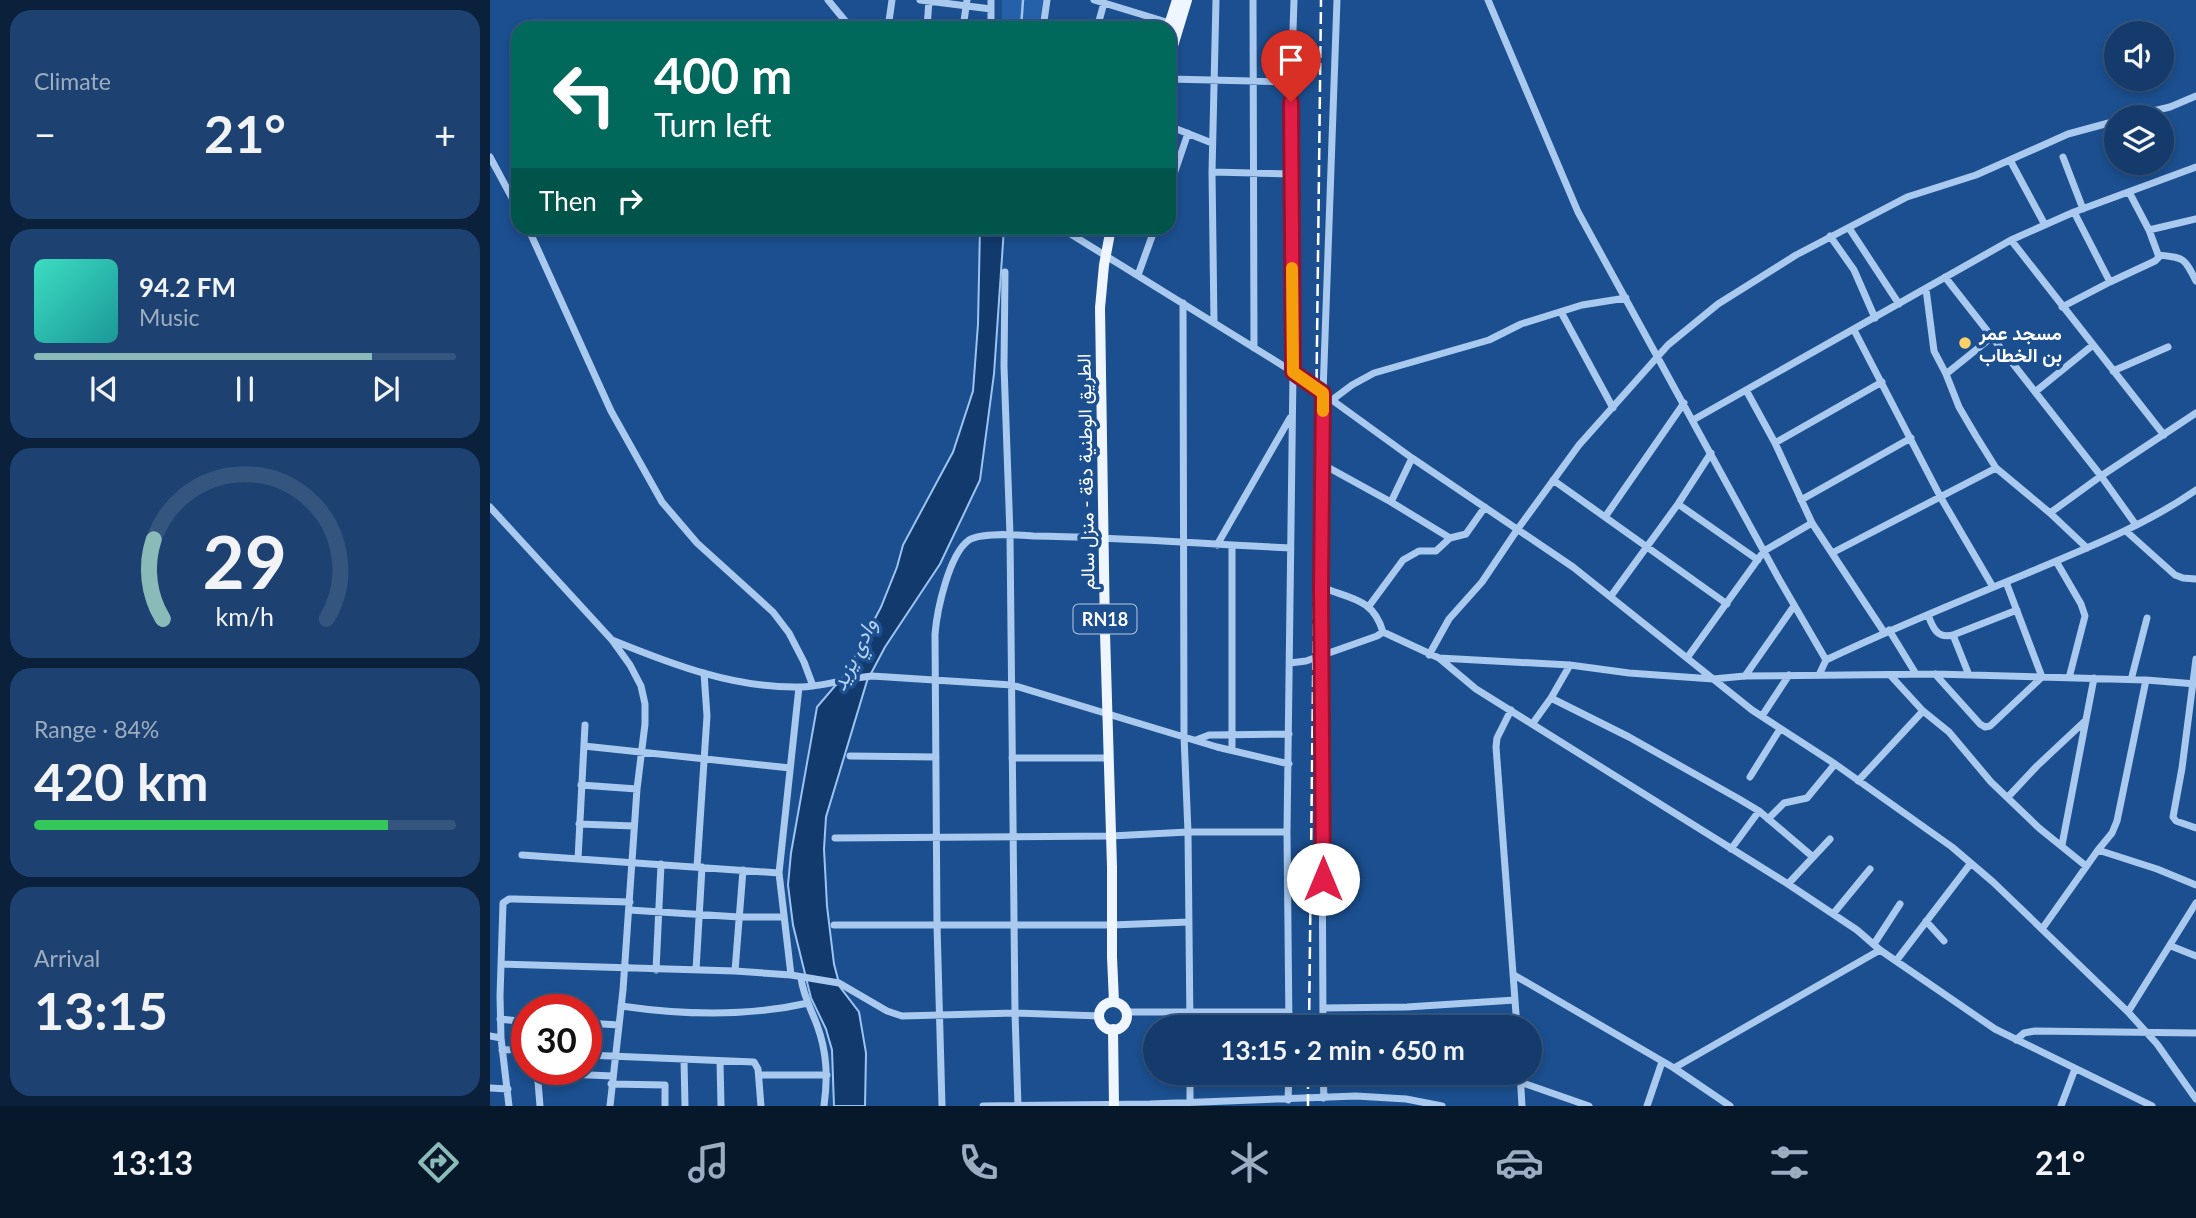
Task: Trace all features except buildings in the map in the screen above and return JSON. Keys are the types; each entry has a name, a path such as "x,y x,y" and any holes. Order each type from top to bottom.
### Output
{"main road":[{"path":"1173,21 1177,0"},
{"path":"1175,21 1187,0"},
{"name":"الطريق الوطنية دقة - منزل سالم","path":"1110,235 1100,308 1114,1002"},
{"path":"1114,1002 1122,1005 1126,1012 1124,1024 1113,1029 1104,1025 1100,1016 1104,1006 1114,1002"},
{"path":"1113,1029 1114,1105"}],"street":[{"path":"828,0 846,21"},
{"path":"838,11 839,0"},
{"path":"889,21 892,0"},
{"path":"920,0 967,3 991,9"},
{"path":"991,0 991,21"},
{"path":"1044,21 1048,0"},
{"path":"1094,0 1157,21"},
{"path":"1214,323 1212,143 1216,0"},
{"path":"1253,0 1254,348"},
{"path":"1126,1012 1289,1012 1287,832 1293,372 1290,122 1294,0"},
{"path":"1323,1015 1322,464 1337,0"},
{"path":"1488,0 1578,212 1826,660"},
{"path":"927,21 929,1"},
{"path":"964,21 967,3"},
{"path":"1099,21 1104,3"},
{"path":"1176,79 1292,82"},
{"path":"2174,105 2196,96"},
{"path":"1429,655 1449,619 1482,582 1579,445 1668,345 1718,304 1796,255 1916,193 1976,175 2068,134 2104,124"},
{"path":"1176,129 1212,143"},
{"path":"1176,169 1188,134"},
{"path":"490,157 511,196"},
{"path":"2063,157 2083,209"},
{"path":"2010,160 2045,225"},
{"path":"1693,420 2011,240 2074,212 2196,167"},
{"path":"1212,172 1292,174"},
{"path":"2129,191 2159,255"},
{"path":"2074,212 2109,282"},
{"path":"2149,230 2196,219"},
{"path":"1849,228 1899,304"},
{"path":"531,235 611,411 663,502 697,543 773,612 789,633 813,686"},
{"path":"1073,235 1293,372 1611,596 1762,716 1858,780 1971,863 2128,1012 2167,1056 2196,1099"},
{"path":"1138,275 1152,235"},
{"path":"1830,236 1854,270 1875,318"},
{"path":"2011,240 2164,435"},
{"path":"2062,307 2155,261 2159,255"},
{"path":"2159,255 2184,260 2196,281"},
{"path":"1004,272 1018,1105"},
{"path":"1945,277 2101,476 2136,525"},
{"path":"1926,289 1934,351 1947,374 1959,407 1996,468 2087,548"},
{"path":"1332,400 1352,384 1374,373 1489,340 1521,324 1582,305 1626,298"},
{"path":"1183,303 1184,736 1190,1015"},
{"path":"1560,312 1613,408"},
{"path":"1854,330 1941,498 1993,587"},
{"path":"1947,374 1992,337"},
{"path":"2035,392 2093,345"},
{"path":"2113,371 2168,347"},
{"path":"1775,443 1882,382"},
{"path":"1746,390 1775,443 1812,523 1916,674"},
{"path":"1605,517 1684,403"},
{"path":"2050,513 2196,413"},
{"path":"1217,545 1292,415"},
{"path":"1801,500 1910,438"},
{"path":"1611,596 1678,504 1711,453"},
{"path":"1391,502 1412,458"},
{"path":"1322,464 1450,538"},
{"path":"1832,553 1996,468"},
{"path":"1553,480 1727,604"},
{"path":"1819,675 1826,660 1886,631 2126,531 2173,506 2196,490"},
{"path":"1678,504 1758,560"},
{"path":"490,507 612,640 641,685 645,704 625,969 610,1106"},
{"path":"1369,606 1403,560 1419,551 1436,551 1450,538 1466,534 1485,507"},
{"path":"1687,659 1764,551 1812,523"},
{"path":"2126,531 2175,575 2196,579"},
{"path":"942,1106 937,925 935,634 939,602 963,546 972,538 1010,535 1104,536 1290,548"},
{"path":"1232,546 1232,750"},
{"path":"2056,561 2081,604 2084,616 2069,678"},
{"path":"2006,582 2042,677"},
{"path":"1321,587 1369,606 1379,620 1383,632 1439,658 1570,665 1629,673 1713,678 1935,674 2194,683"},
{"path":"1745,676 1794,606"},
{"path":"1928,615 1937,633 1945,636 2017,610"},
{"path":"2131,680 2147,618"},
{"path":"1290,663 1322,655 1383,632"},
{"path":"1953,635 1969,676"},
{"path":"612,640 665,661 741,682 799,687 872,676 1012,685 1108,715 1289,764"},
{"path":"1439,658 1476,689 1857,930 1880,950 1989,1025 2147,1105"},
{"path":"2196,659 2173,817 2176,821 2196,828"},
{"path":"1533,723 1570,665"},
{"path":"695,970 707,716 704,673"},
{"path":"1935,674 1979,724 1985,727 1990,726 2042,677"},
{"path":"1890,675 1923,711 1940,724 1991,782 2039,828 2086,866"},
{"path":"1762,716 1789,676"},
{"path":"2062,845 2094,678"},
{"path":"2042,929 2108,839 2117,821 2146,680"},
{"path":"791,975 779,873 799,687"},
{"path":"1551,698 1637,741 1759,811 1813,857"},
{"path":"1511,710 1497,738 1496,747 1516,1015"},
{"path":"1858,780 1923,711"},
{"path":"2008,797 2085,720"},
{"path":"578,859 585,725"},
{"path":"1750,777 1780,729"},
{"path":"1196,740 1209,735 1289,734"},
{"path":"584,746 790,768"},
{"path":"849,756 936,757"},
{"path":"1012,758 1109,758"},
{"path":"1768,819 1784,803 1807,798 1835,764"},
{"path":"582,785 637,789"},
{"path":"1731,849 1759,811"},
{"path":"579,824 634,826"},
{"path":"835,838 1287,832"},
{"path":"1788,884 1830,839"},
{"path":"2098,850 2147,865 2196,885"},
{"path":"522,855 779,873"},
{"path":"1896,961 1971,863"},
{"path":"656,970 661,864"},
{"path":"1833,914 1870,869"},
{"path":"735,971 743,870"},
{"path":"509,1106 500,1019 502,907 509,899 629,906 659,913 784,917"},
{"path":"2128,1012 2196,903"},
{"path":"1874,944 1900,904"},
{"path":"1926,921 1944,941"},
{"path":"834,925 1112,925 1189,922"},
{"path":"2171,946 2196,956"},
{"path":"1674,1069 1880,950"},
{"path":"502,964 791,975 839,984 887,1011 902,1016 1015,1013 1100,1016"},
{"path":"1514,975 1674,1069 1730,1106"},
{"path":"802,978 807,1003 826,1055 824,1106"},
{"path":"1323,1008 1406,1007 1515,1000"},
{"path":"621,1006 702,1013 763,1010 807,1003"},
{"path":"500,1019 511,1020"},
{"path":"602,1024 619,1026"},
{"path":"2015,1040 2024,1033 2035,1031 2196,1034"},
{"path":"490,1036 500,1038"},
{"path":"502,1050 511,1050"},
{"path":"602,1055 754,1062 758,1066 761,1106"},
{"path":"684,1060 685,1106"},
{"path":"720,1061 721,1106"},
{"path":"1647,1106 1662,1062"},
{"path":"2061,1106 2075,1069"},
{"path":"759,1075 827,1075"},
{"path":"602,1078 665,1085 665,1106"},
{"path":"538,1085 540,1106"},
{"path":"1190,1085 1190,1104"},
{"path":"1288,1100 1289,1085"},
{"path":"1323,1085 1324,1098"},
{"path":"1521,1085 1522,1106"},
{"path":"1539,1085 1589,1106"},
{"path":"490,1088 508,1089"},
{"path":"984,1106 1190,1104 1388,1097 1441,1106"}],"shaded area":[{"path":"1002,0 1043,0 1040,21 1002,21"},
{"name":"وادي يزيد","path":"980,235 1004,235 994,374 980,480 940,564 885,647 867,681 826,817 824,849 827,906 834,964 840,987 859,1012 866,1053 865,1106 834,1106 832,1050 826,1029 811,998 793,925 788,885 791,853 817,707 847,672 881,607 903,545 953,452 973,391"}],"waterway":[{"name":"وادي يزيد","path":"1022,21 1023,0"}],"railway":[{"path":"1309,1015 1321,0"},
{"path":"1308,1085 1308,1106"}],"slow traffic":[{"path":"1292,268 1293,372 1323,393 1323,411"}],"place":[{"name":"مسجد عمر بن الخطاب","path":"1965,343"}],"route":[{"path":"1291,102 1293,372 1323,393 1323,879"}]}
